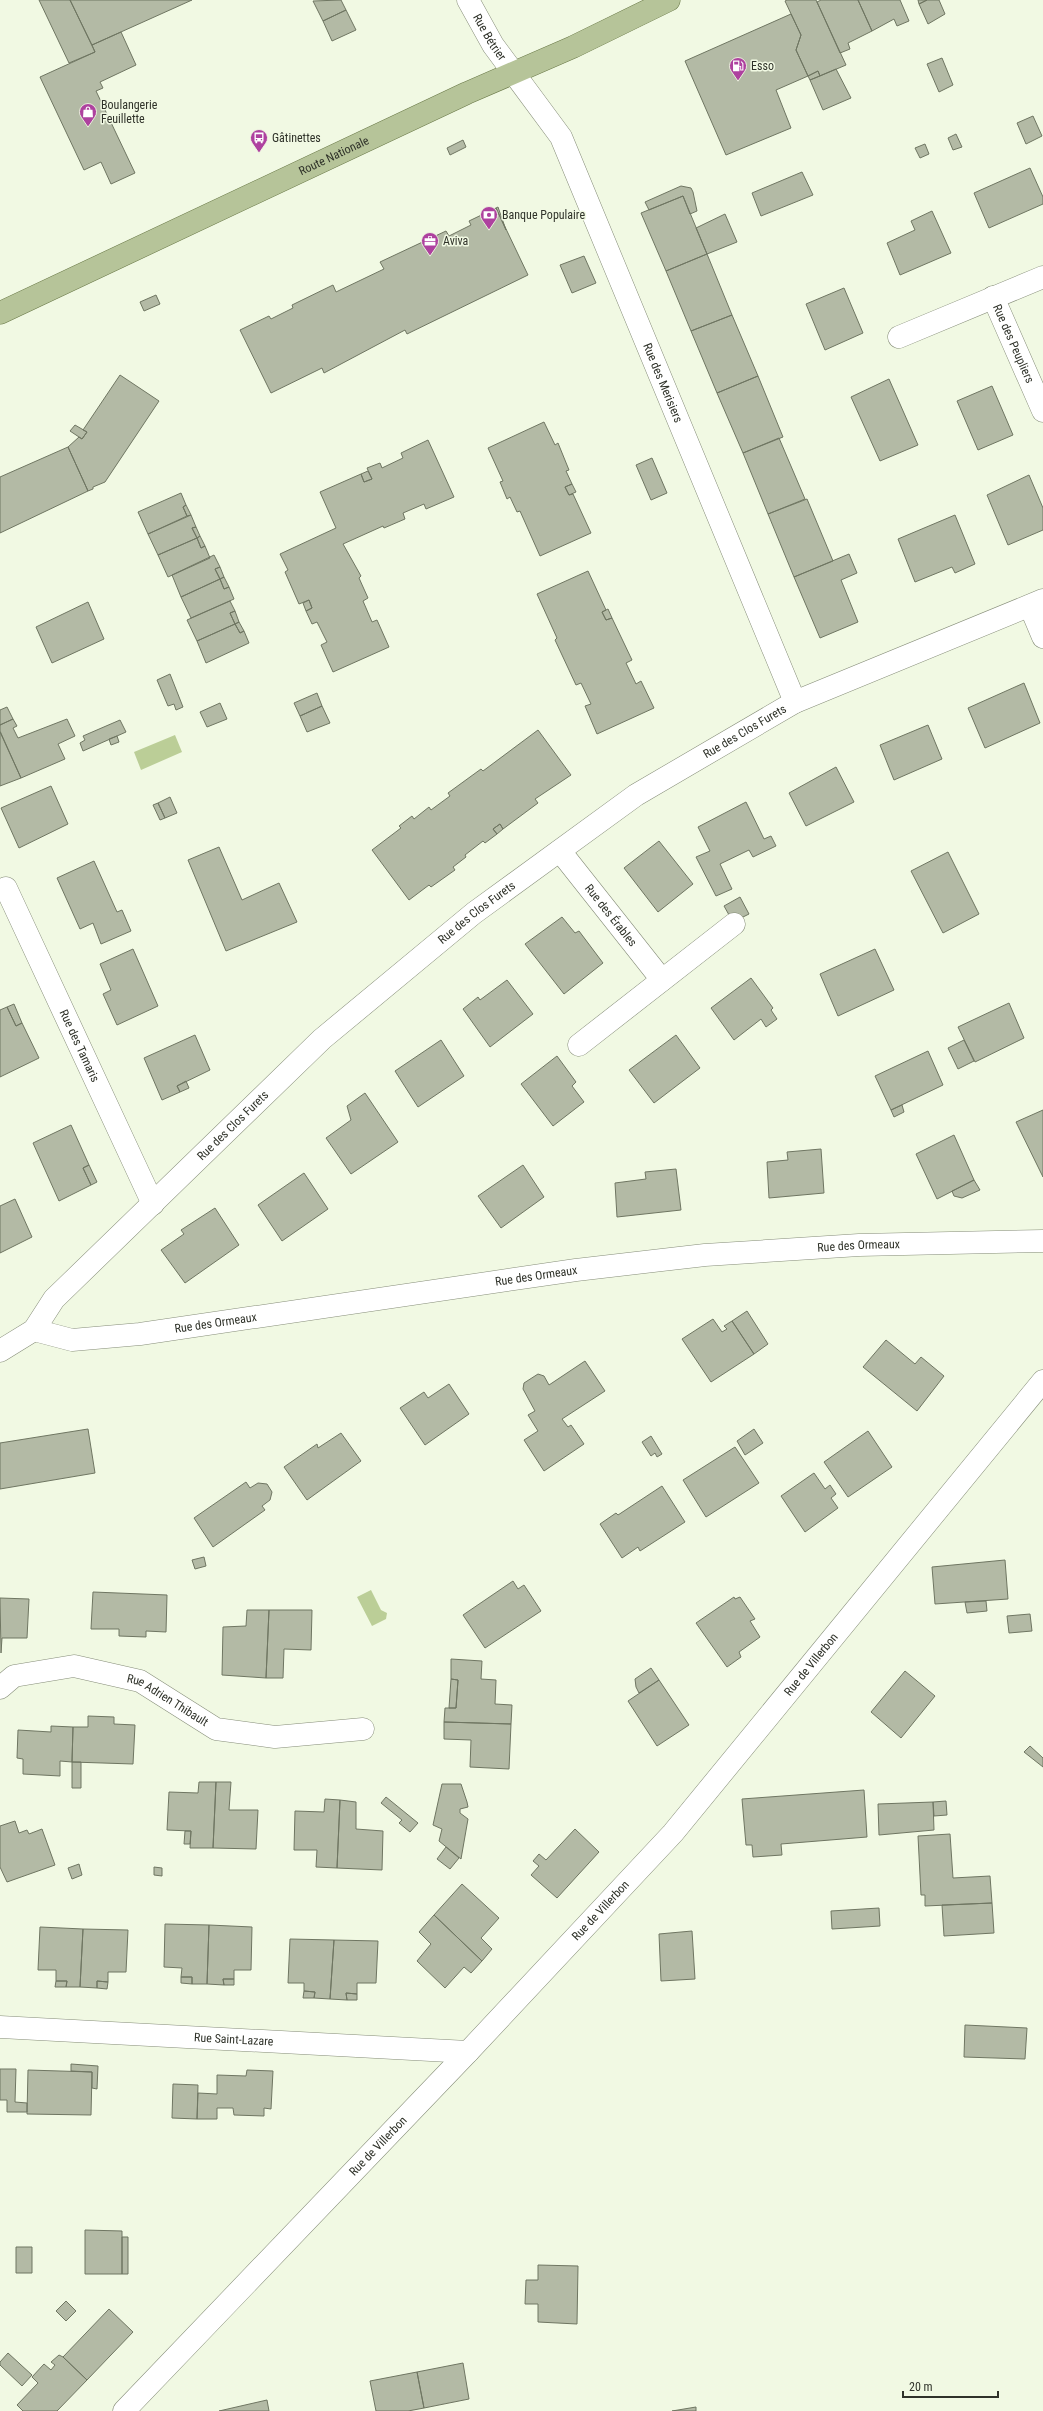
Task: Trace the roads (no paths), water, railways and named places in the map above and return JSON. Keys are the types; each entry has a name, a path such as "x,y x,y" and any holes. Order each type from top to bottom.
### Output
{"main road":[{"name":"Route Nationale","path":"0,313 669,0"}],"street":[{"name":"Rue Bétrier","path":"468,0 493,45 513,73"},
{"name":"Rue des Merisiers","path":"513,73 561,137 795,702"},
{"name":"Rue des Peupliers","path":"898,337 1043,277"},
{"name":"Rue des Peupliers","path":"993,297 1043,412"},
{"name":"Rue des Clos Furets","path":"0,1351 34,1330 54,1299 322,1039 474,913 636,795 795,702 1036,603"},
{"path":"1036,603 1043,637"},
{"name":"Rue des Érables","path":"560,850 662,980"},
{"name":"Rue des Tamaris","path":"6,888 153,1204"},
{"path":"579,1044 734,924"},
{"name":"Rue des Ormeaux","path":"34,1330 72,1340 140,1334 568,1271 706,1255 859,1244 1043,1241"},
{"name":"Rue de Villerbon","path":"124,2411 468,2052 672,1833 1043,1381"},
{"name":"Rue Adrien Thibault","path":"0,1688 14,1676 74,1666 140,1681 216,1729 275,1737 363,1729"},
{"name":"Rue Saint-Lazare","path":"1,2024 468,2052"}],"place":[{"name":"Esso","path":"738,81"},
{"name":"Boulangerie Feuillette","path":"88,127"},
{"name":"Gâtinettes","path":"259,153"},
{"name":"Banque Populaire","path":"489,230"},
{"name":"Aviva","path":"430,256"}]}
